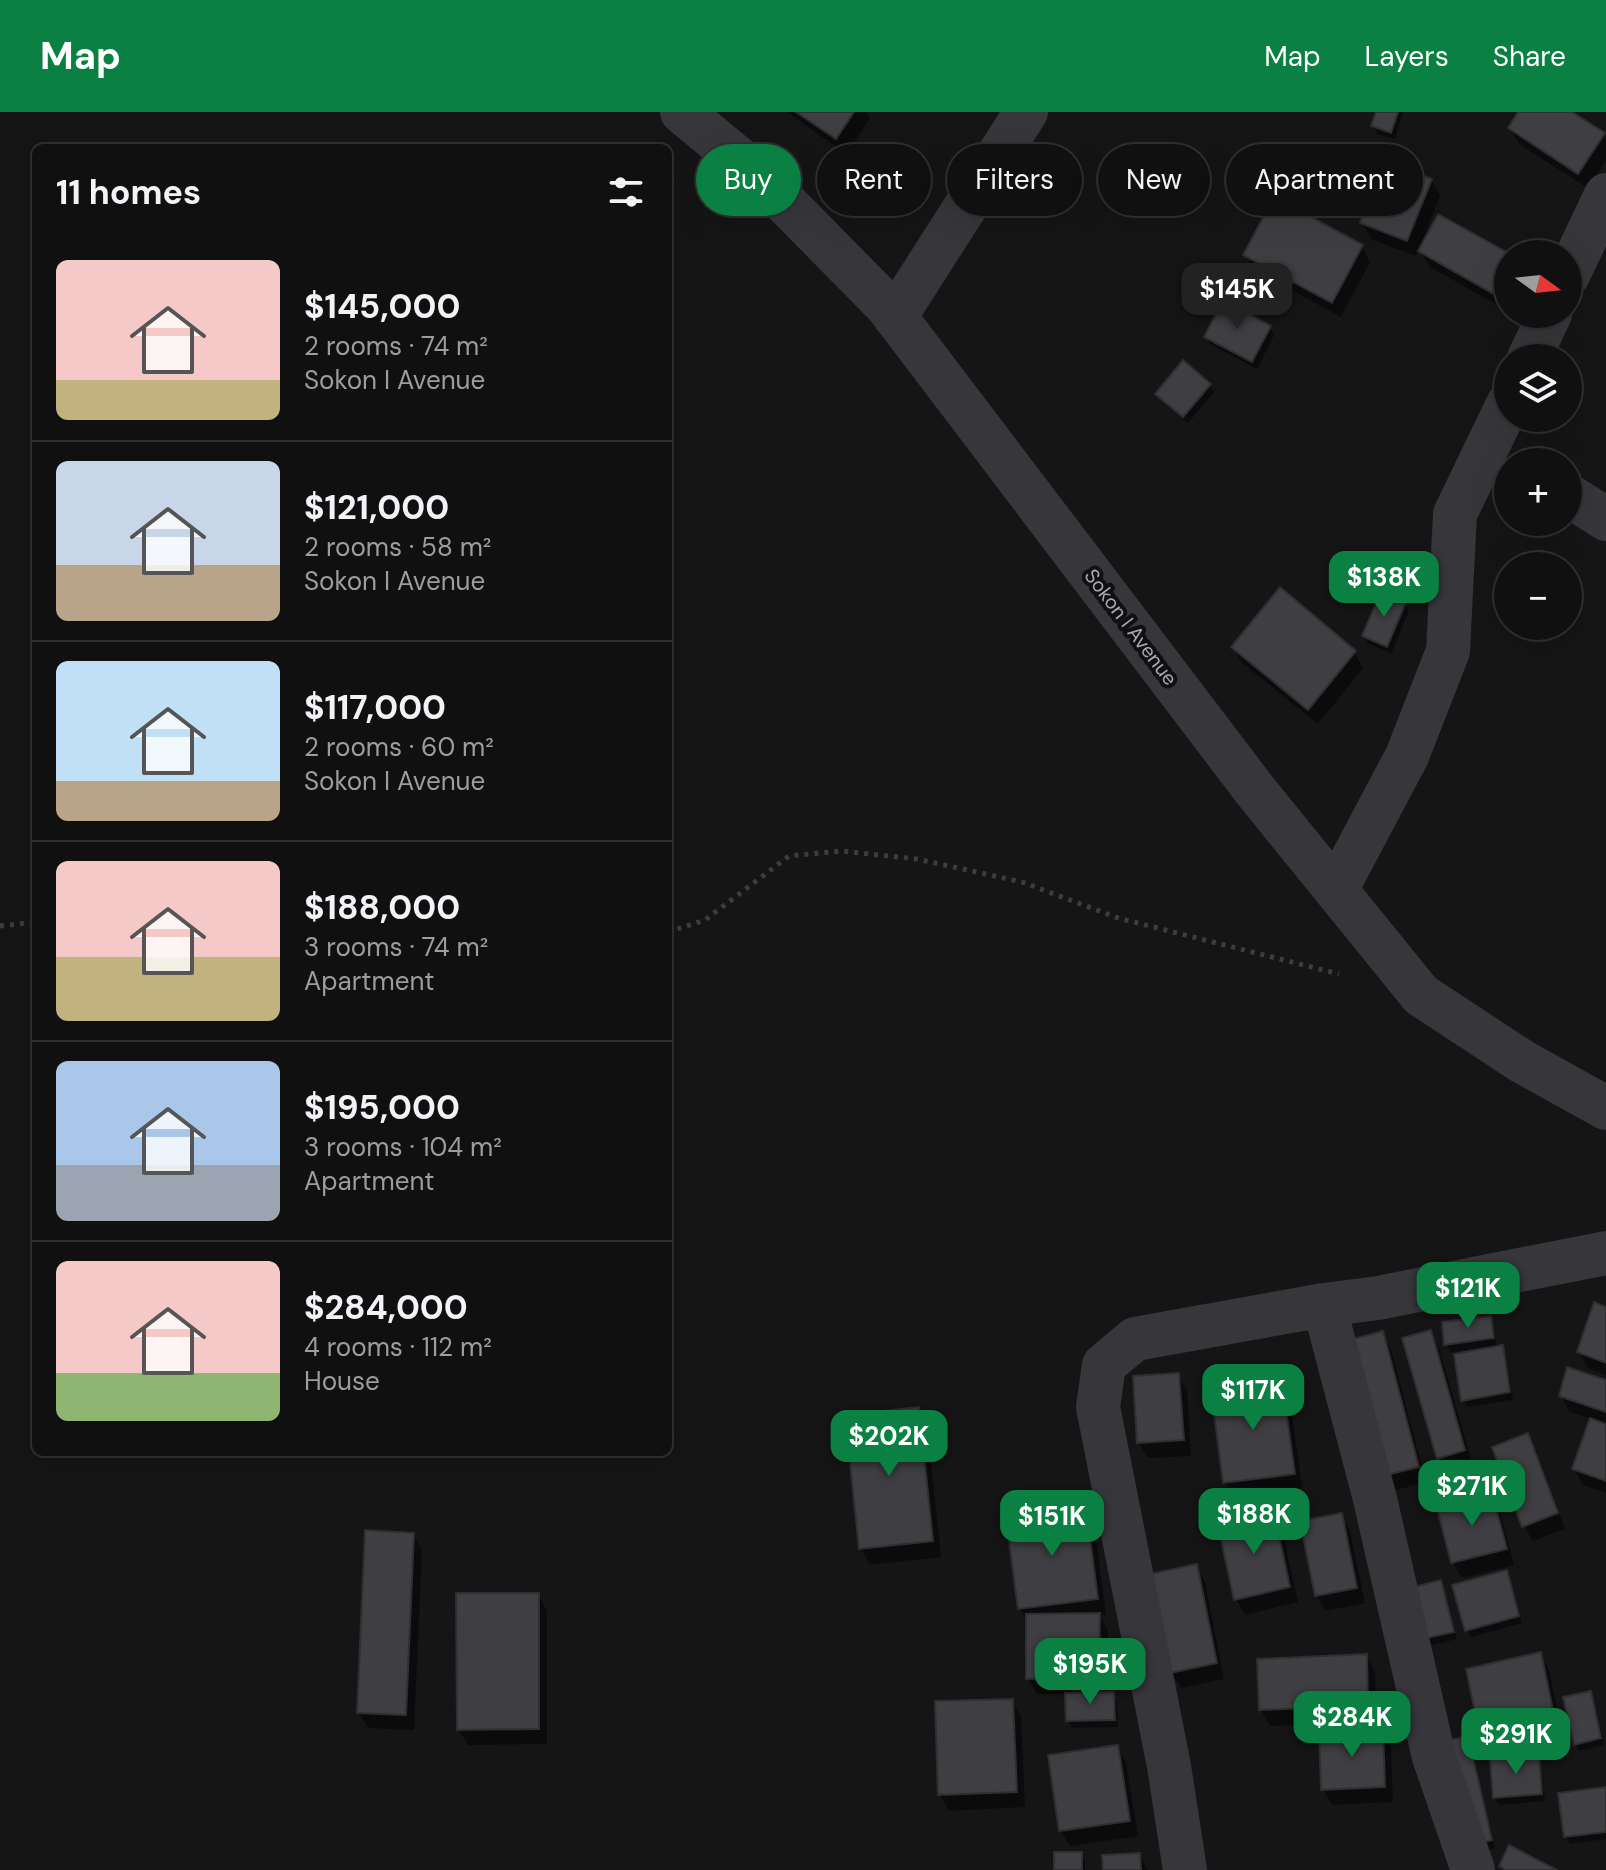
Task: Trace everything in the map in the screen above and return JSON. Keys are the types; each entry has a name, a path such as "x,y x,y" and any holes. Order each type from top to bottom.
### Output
{"street":[{"name":"Sokon I Avenue","path":"682,112 757,174 895,317 1254,789 1421,995 1523,1062 1606,1108"},
{"path":"895,317 1026,112"},
{"path":"1582,246 1606,195"},
{"path":"1336,890 1407,756 1448,651 1455,514 1494,464"},
{"path":"1582,504 1606,519"},
{"path":"1185,1870 1169,1766 1098,1407 1104,1365 1135,1339 1378,1298 1606,1253"},
{"path":"1324,1305 1375,1499 1434,1757 1473,1870"}],"path":[{"path":"672,931 705,920 789,856 841,851 917,859 1022,882 1118,918 1344,975"},
{"path":"0,926 32,922"}],"building":[{"path":"796,112 854,112 836,139"},
{"path":"1376,112 1398,112 1391,133 1371,126"},
{"path":"1518,112 1572,112 1605,133 1578,174 1508,128"},
{"path":"1423,175 1432,179 1423,201"},
{"path":"1438,214 1494,245 1492,293 1418,251"},
{"path":"1264,216 1309,216 1363,245 1332,303 1243,255"},
{"path":"1363,216 1417,216 1407,241 1360,223"},
{"path":"1223,300 1271,326 1252,362 1204,337"},
{"path":"1183,360 1211,384 1183,417 1155,394"},
{"path":"1280,587 1356,651 1308,710 1231,647"},
{"path":"1381,591 1406,602 1387,647 1362,636"},
{"path":"1594,1302 1606,1307 1606,1363 1577,1352"},
{"path":"1491,1316 1494,1338 1444,1345 1442,1322"},
{"path":"1431,1330 1465,1450 1437,1459 1402,1338"},
{"path":"1383,1331 1419,1467 1378,1477 1342,1342"},
{"path":"1503,1345 1510,1392 1461,1401 1454,1354"},
{"path":"1567,1367 1606,1380 1606,1412 1559,1396"},
{"path":"1179,1373 1184,1440 1137,1443 1133,1376"},
{"path":"1282,1381 1295,1474 1223,1483 1211,1390"},
{"path":"919,1407 933,1541 859,1549 845,1415"},
{"path":"1590,1418 1606,1424 1606,1481 1572,1469"},
{"path":"1528,1433 1558,1513 1522,1527 1492,1447"},
{"path":"1492,1493 1507,1549 1451,1563 1437,1508"},
{"path":"1086,1507 1098,1599 1018,1609 1006,1518"},
{"path":"1274,1512 1290,1587 1234,1600 1218,1525"},
{"path":"1342,1513 1357,1588 1315,1596 1300,1521"},
{"path":"365,1530 414,1533 406,1715 357,1713"},
{"path":"1197,1564 1217,1663 1170,1673 1150,1574"},
{"path":"1507,1570 1519,1616 1465,1631 1452,1585"},
{"path":"1441,1580 1454,1632 1426,1638 1414,1587"},
{"path":"456,1593 539,1593 539,1729 457,1730"},
{"path":"1100,1613 1099,1678 1026,1679 1026,1614"},
{"path":"1541,1652 1559,1740 1484,1755 1466,1669"},
{"path":"1367,1654 1368,1706 1259,1710 1257,1659"},
{"path":"1591,1691 1601,1738 1574,1745 1563,1697"},
{"path":"1114,1692 1115,1720 1066,1721 1065,1693"},
{"path":"1013,1699 1017,1792 938,1795 935,1701"},
{"path":"1383,1728 1385,1787 1321,1790 1319,1731"},
{"path":"1468,1736 1492,1840 1470,1846 1446,1741"},
{"path":"1118,1745 1130,1821 1059,1831 1048,1755"},
{"path":"1539,1755 1542,1794 1493,1798 1490,1759"},
{"path":"1606,1787 1606,1832 1564,1837 1558,1793"},
{"path":"1509,1845 1557,1870 1506,1870 1499,1866"},
{"path":"1054,1852 1082,1852 1082,1870 1054,1870"},
{"path":"1140,1853 1141,1870 1103,1870 1102,1855"}]}
